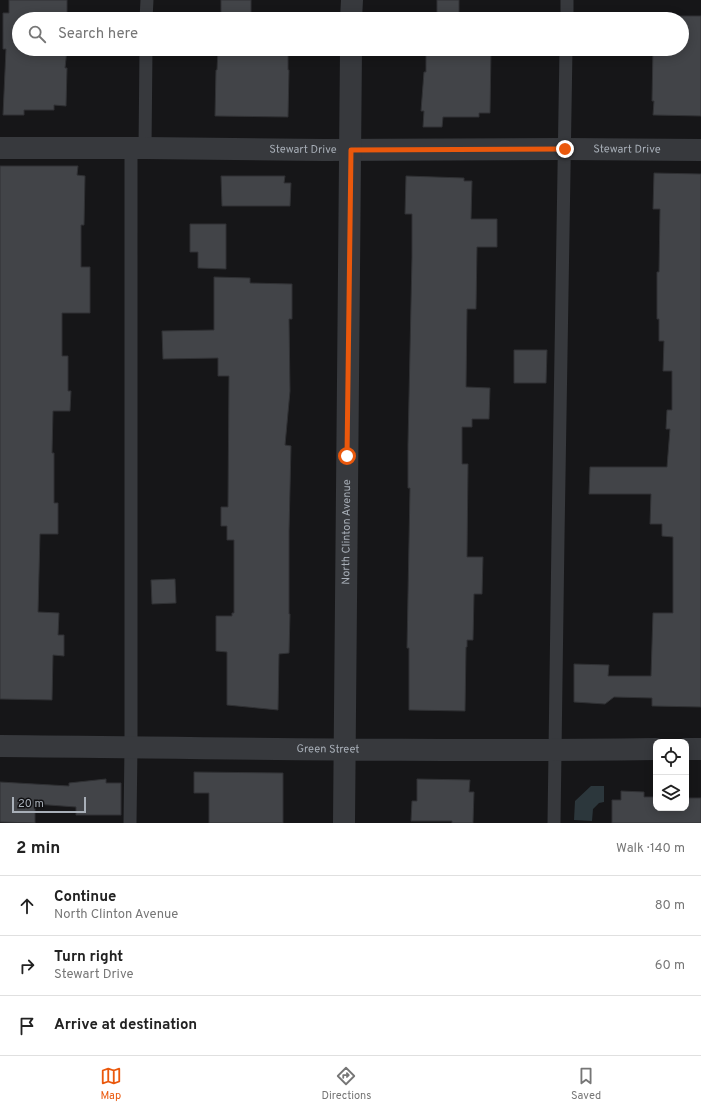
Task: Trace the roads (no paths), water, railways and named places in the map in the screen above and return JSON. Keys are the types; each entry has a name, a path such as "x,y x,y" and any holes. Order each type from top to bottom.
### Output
{"street":[{"path":"352,0 352,12"},
{"name":"North Clinton Avenue","path":"344,823 351,56"},
{"name":"Stewart Drive","path":"0,148 701,150"},
{"name":"Green Street","path":"0,746 345,750 653,749"},
{"path":"689,749 701,749"}],"lane":[{"path":"146,12 147,0"},
{"path":"567,0 567,12"},
{"path":"130,823 138,148 145,56"},
{"path":"554,823 566,56"}]}
